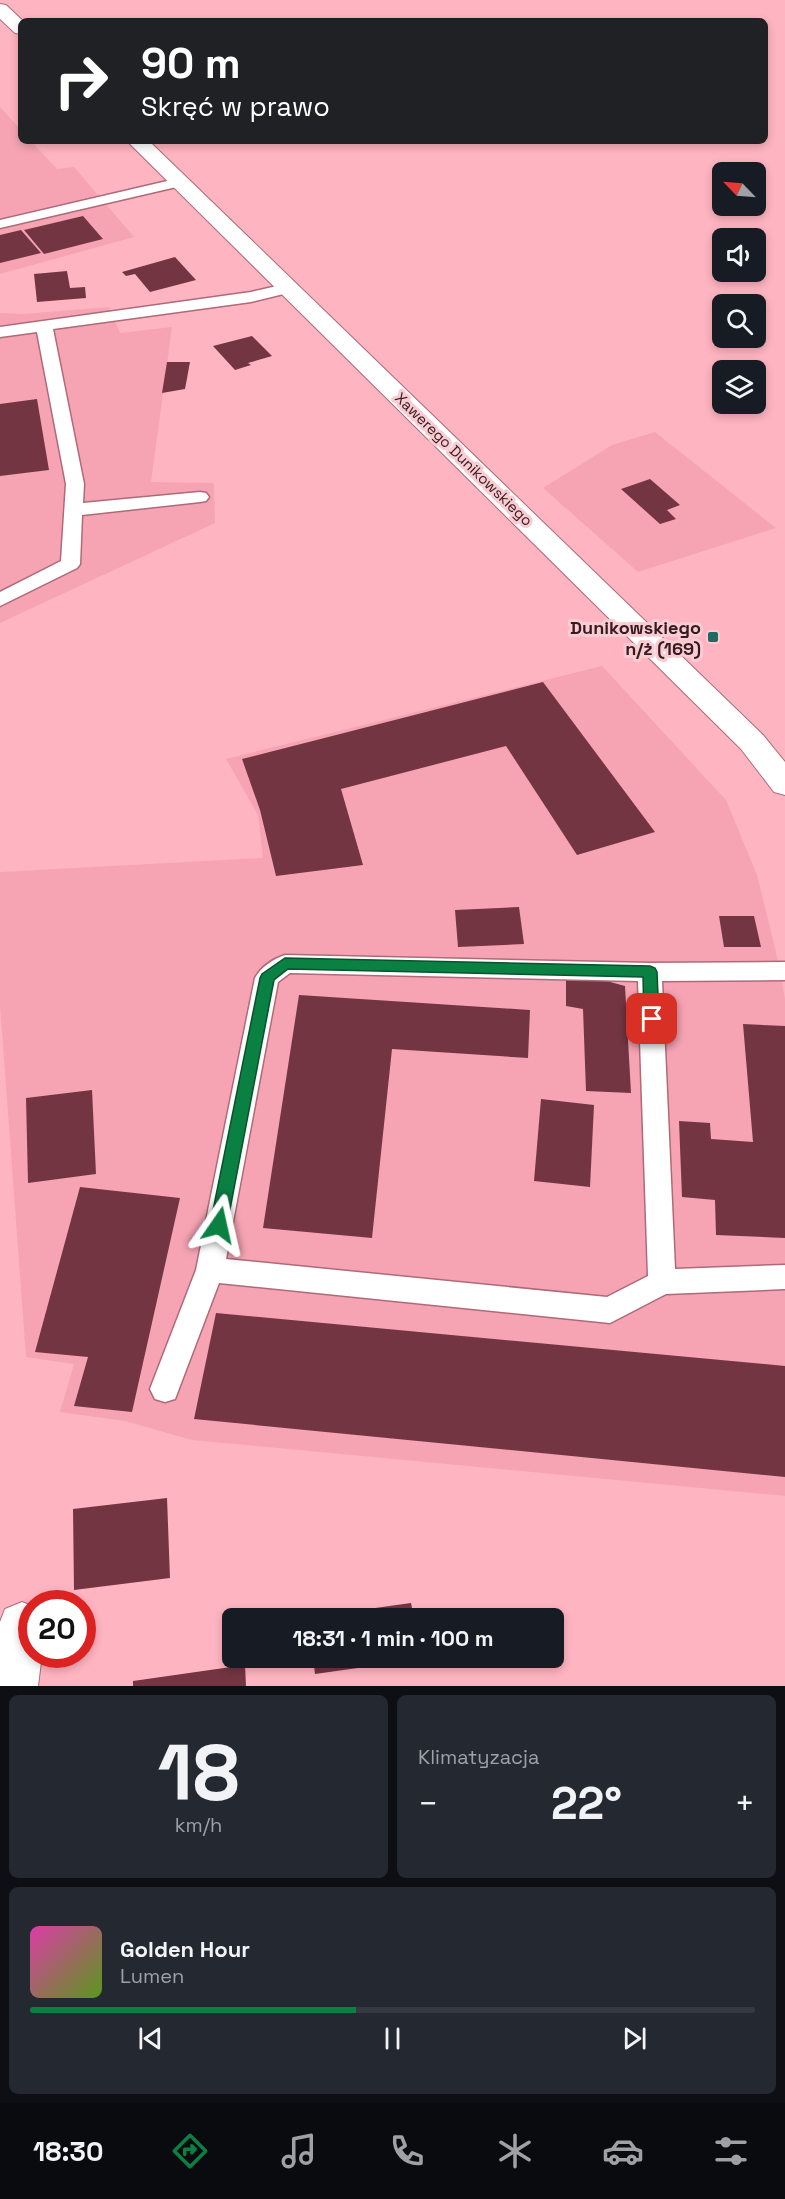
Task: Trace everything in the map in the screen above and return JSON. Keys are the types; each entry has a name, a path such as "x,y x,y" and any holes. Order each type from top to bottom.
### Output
{"main road":[{"path":"0,9 18,26"},
{"name":"Xawerego Dunikowskiego","path":"140,144 752,742 785,784"},
{"path":"14,1686 18,1656"}],"lane":[{"path":"0,224 180,182"},
{"path":"0,332 251,297 290,288"},
{"path":"0,600 70,564 75,484 44,326"},
{"path":"73,510 200,497"},
{"path":"165,1389 210,1270 267,978 285,964 650,972 785,971"},
{"path":"650,972 662,1282"},
{"path":"210,1270 610,1310 662,1282 785,1277"}],"shaded area":[{"path":"0,107 18,127 18,144 34,144 57,169 74,167 134,237 0,274"},
{"path":"109,307 120,333 172,327 151,482 214,483 215,523 0,623 0,313 24,314"},
{"path":"655,432 776,528 638,572 543,488 612,445"},
{"path":"602,666 726,800 757,875 776,952 785,999 785,1496 192,1440 125,1421 60,1412 74,1364 26,1357 0,1005 0,872 263,858 258,815 226,759"}],"building":[{"path":"83,216 103,239 44,254 24,230"},
{"path":"21,230 41,253 0,263 0,235"},
{"path":"175,257 196,280 150,292 135,274 126,276 122,272"},
{"path":"67,271 70,288 85,287 86,298 37,302 34,274"},
{"path":"252,336 272,356 248,363 251,365 235,370 213,346"},
{"path":"167,362 190,362 185,389 162,393"},
{"path":"37,399 49,470 0,476 0,404"},
{"path":"650,479 680,505 667,510 676,519 660,524 621,489"},
{"path":"543,682 655,832 577,855 506,746 341,789 363,865 276,876 260,810 242,759"},
{"path":"519,907 524,944 458,947 455,910"},
{"path":"719,916 754,916 761,947 724,947"},
{"path":"566,979 603,980 625,986 631,1093 586,1091 583,1009 566,1006"},
{"path":"299,995 530,1010 528,1058 392,1049 372,1238 263,1228"},
{"path":"743,1024 785,1026 785,1238 716,1235 715,1200 682,1197 679,1121 710,1123 711,1139 753,1142"},
{"path":"92,1090 96,1174 28,1183 26,1098"},
{"path":"541,1099 594,1105 590,1187 534,1181"},
{"path":"80,1187 180,1198 132,1412 74,1406 88,1357 35,1352"},
{"path":"216,1313 785,1366 785,1477 194,1419"},
{"path":"167,1498 170,1578 74,1590 73,1509"},
{"path":"411,1603 412,1608 375,1608"},
{"path":"224,1668 245,1668 246,1686 133,1686 133,1681"},
{"path":"314,1668 358,1668 315,1674"}],"place":[{"name":"Dunikowskiego n/ż (169)","path":"713,637"}],"route":[{"path":"219,1225 267,978 285,964 650,972 652,1019"}]}
